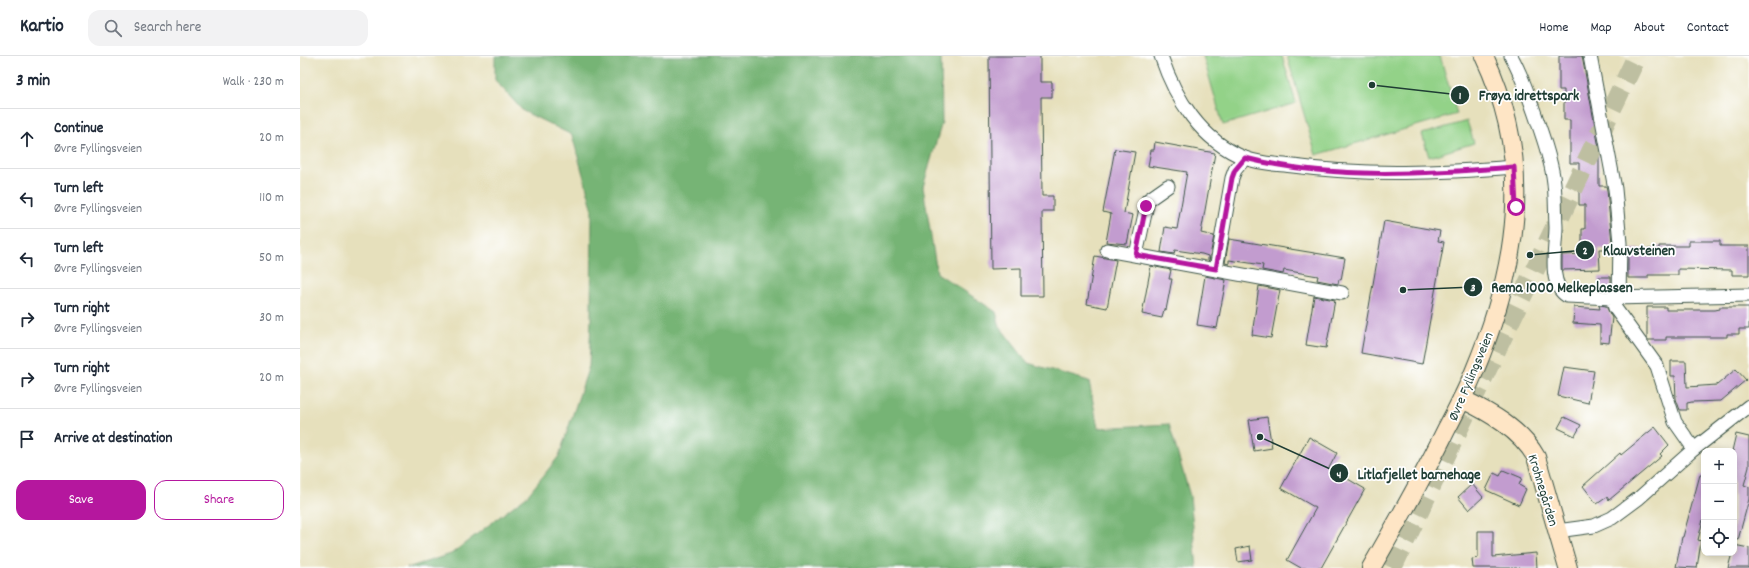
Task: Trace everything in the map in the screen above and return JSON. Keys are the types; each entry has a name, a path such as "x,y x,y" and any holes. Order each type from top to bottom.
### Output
{"main road":[{"name":"Øvre Fyllingsveien","path":"1371,568 1430,462 1462,399 1485,345 1501,298 1515,220 1516,194 1510,134 1503,103 1484,56"},
{"name":"Krohnegården","path":"1462,399 1487,412 1530,446 1536,457 1568,568"}],"street":[{"path":"1161,56 1176,94 1191,116 1206,134 1245,158 1262,162 1332,172 1408,172 1514,167"},
{"path":"1511,56 1526,86 1546,146 1553,175 1556,230 1554,269 1558,286 1562,293 1567,296 1615,298 1749,295"},
{"path":"1590,56 1616,189 1620,242 1615,298 1616,308 1657,366 1675,422 1694,449"},
{"path":"1216,269 1232,178 1235,170 1245,158"},
{"path":"1136,255 1148,200 1168,186"},
{"path":"1107,250 1342,293"},
{"path":"1557,531 1594,526 1612,518 1639,498 1694,449 1749,406"}],"green space":[{"path":"495,56 941,56 942,122 923,187 937,273 996,312 1000,327 1028,363 1089,381 1098,428 1169,424 1190,496 1197,568 407,568 451,554 528,495 559,456 589,366 592,207 572,135 523,111 495,80"},
{"path":"1203,56 1282,56 1296,103 1223,125"},
{"path":"1287,56 1440,56 1457,114 1316,155"},
{"path":"1467,121 1474,143 1429,157 1422,134"}],"building":[{"path":"989,56 1040,56 1040,82 1052,82 1052,97 1041,97 1042,196 1053,196 1053,211 1042,211 1043,296 1021,296 1021,268 991,269"},
{"path":"1559,56 1582,56 1599,148 1599,186 1606,186 1607,190 1612,243 1612,249 1599,249 1600,269 1562,270 1562,255 1582,254 1582,229 1585,229 1585,205 1579,205 1579,163 1570,163 1570,120 1564,120 1564,90 1559,90"},
{"path":"1155,142 1215,153 1201,233 1214,236 1209,261 1208,256 1202,254 1175,250 1174,254 1161,252 1165,227 1177,229 1187,172 1148,166 1151,150 1154,150"},
{"path":"1115,149 1135,152 1124,213 1133,215 1127,244 1106,242 1111,214 1103,212"},
{"path":"1384,221 1440,231 1438,241 1444,242 1422,364 1361,353"},
{"path":"1229,239 1345,258 1341,280 1339,279 1338,284 1317,280 1318,276 1284,270 1283,274 1262,270 1263,265 1229,260 1229,264 1225,263"},
{"path":"1689,241 1720,241 1720,246 1749,246 1749,275 1732,275 1732,270 1678,269 1678,275 1648,275 1648,278 1628,278 1628,249 1659,249 1659,246 1689,246"},
{"path":"1095,256 1116,260 1107,308 1087,304"},
{"path":"1151,266 1171,270 1169,279 1172,279 1166,310 1164,309 1162,318 1142,314"},
{"path":"1205,276 1226,280 1217,328 1197,325"},
{"path":"1599,277 1611,277 1611,290 1599,289"},
{"path":"1259,286 1280,290 1271,338 1252,335"},
{"path":"1314,296 1335,300 1326,348 1306,345"},
{"path":"1599,305 1606,306 1612,318 1609,343 1600,342 1600,325 1573,323 1574,307 1600,309"},
{"path":"1647,307 1666,307 1666,310 1715,310 1720,309 1720,307 1749,307 1749,329 1739,329 1739,334 1727,334 1727,337 1666,337 1666,340 1648,340"},
{"path":"1671,361 1686,361 1687,387 1717,385 1736,369 1746,380 1721,401 1687,403 1687,410 1680,410 1676,399 1675,376 1671,376"},
{"path":"1564,367 1594,371 1588,403 1558,396"},
{"path":"1267,417 1272,448 1254,451 1249,420"},
{"path":"1564,417 1581,425 1575,436 1558,428"},
{"path":"1655,427 1669,445 1660,454 1662,456 1609,500 1607,497 1597,504 1583,486 1620,453 1621,455"},
{"path":"1736,434 1749,437 1749,467 1744,485 1749,487 1749,499 1738,540 1737,448 1733,448"},
{"path":"1309,437 1337,453 1329,468 1365,489 1321,568 1301,568 1287,560 1316,508 1281,488"},
{"path":"1503,470 1522,478 1519,485 1526,489 1519,505 1486,490 1494,473 1500,476"},
{"path":"1701,475 1701,528 1698,540 1701,541 1697,568 1676,567"},
{"path":"1472,484 1483,497 1469,510 1458,497"},
{"path":"1478,531 1493,531 1493,557 1536,553 1537,568 1473,568 1472,559 1478,558"},
{"path":"1250,546 1252,560 1238,562 1236,549"},
{"path":"1737,546 1749,548 1749,568 1728,568 1731,556 1737,556"}],"tunnel":[{"path":"1392,568 1637,56"}],"place":[{"name":"Frøya idrettspark","path":"1372,85"},
{"name":"Klauvsteinen","path":"1530,255"},
{"name":"Rema 1000 Melkeplassen","path":"1403,290"},
{"name":"Litlafjellet barnehage","path":"1260,437"}],"route":[{"path":"1146,206 1136,255 1216,269 1232,178 1235,170 1245,158 1262,162 1332,172 1454,171 1514,167 1516,207"}]}
